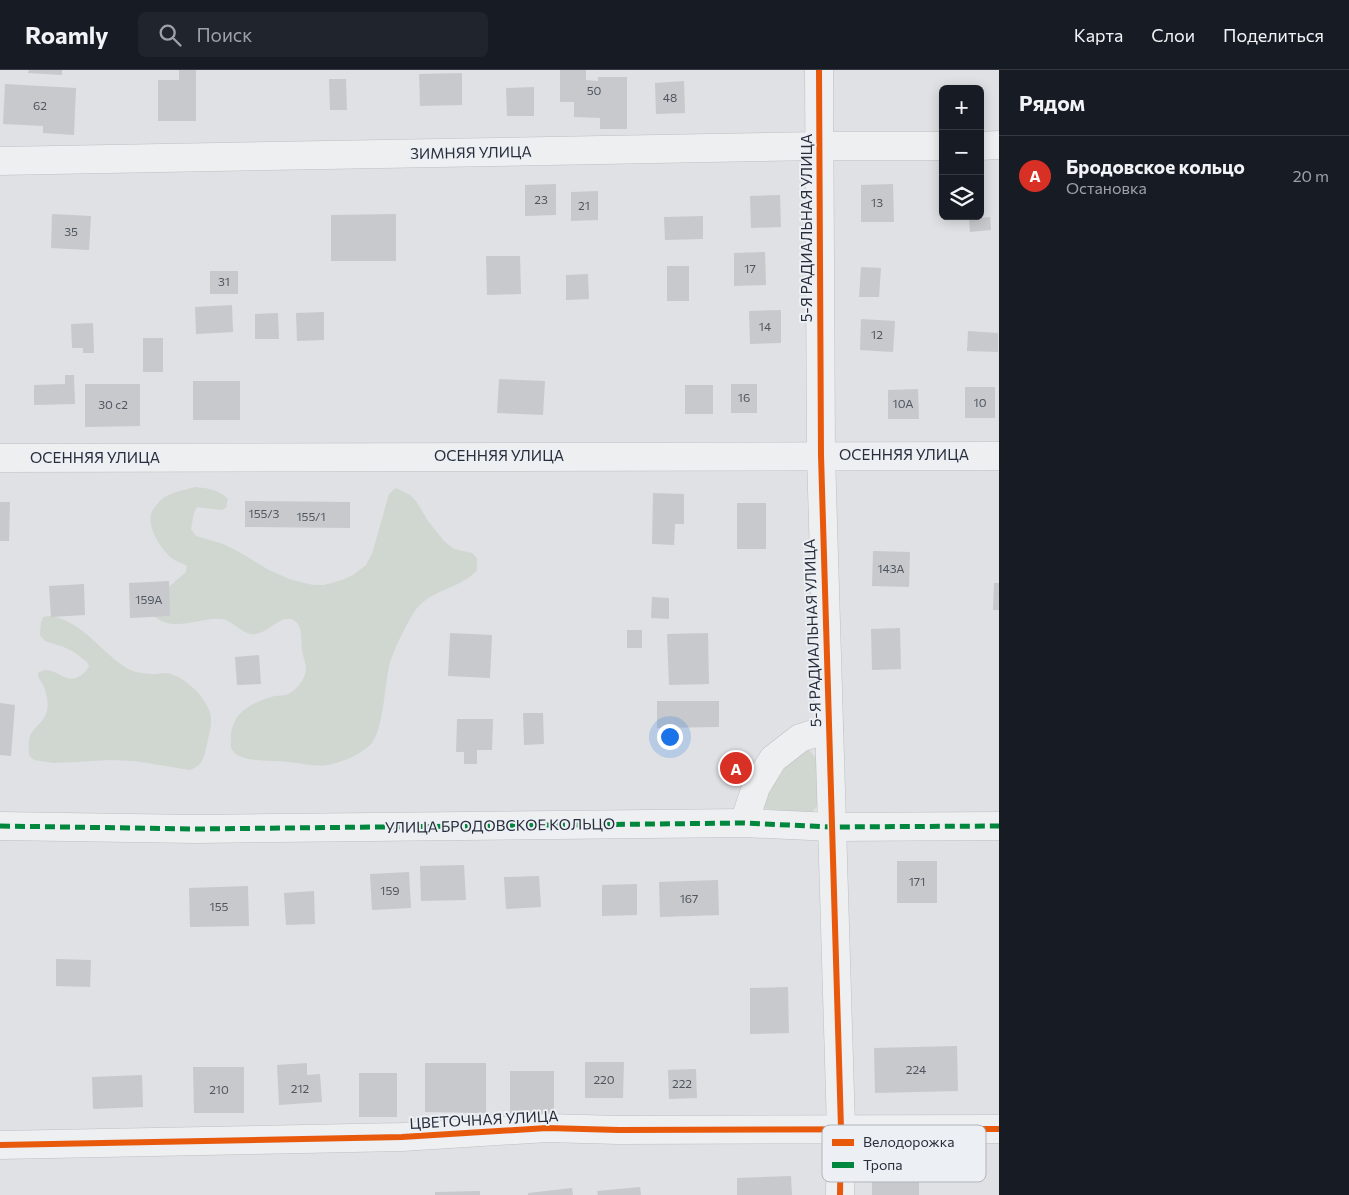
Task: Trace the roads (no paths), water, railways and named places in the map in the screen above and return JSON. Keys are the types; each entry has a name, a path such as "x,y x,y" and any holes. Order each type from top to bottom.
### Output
{"street":[{"name":"5-Я РАДИАЛЬНАЯ УЛИЦА","path":"819,70 821,455 841,1125"},
{"name":"ЗИМНЯЯ УЛИЦА","path":"0,161 820,146 939,146"},
{"path":"984,146 999,146"},
{"name":"ОСЕННЯЯ УЛИЦА","path":"0,458 999,456"},
{"path":"744,823 756,787 773,759 800,738 829,729"},
{"name":"УЛИЦА БРОДОВСКОЕ КОЛЬЦО","path":"0,826 196,829 744,823 832,827 999,826"},
{"name":"ЦВЕТОЧНАЯ УЛИЦА","path":"0,1145 402,1137 547,1128 618,1130 822,1128"},
{"name":"ЦВЕТОЧНАЯ УЛИЦА","path":"986,1129 999,1129"},
{"name":"5-Я РАДИАЛЬНАЯ УЛИЦА","path":"840,1182 840,1195"}],"place":[{"name":"Бродовское кольцо","path":"736,768"}]}
